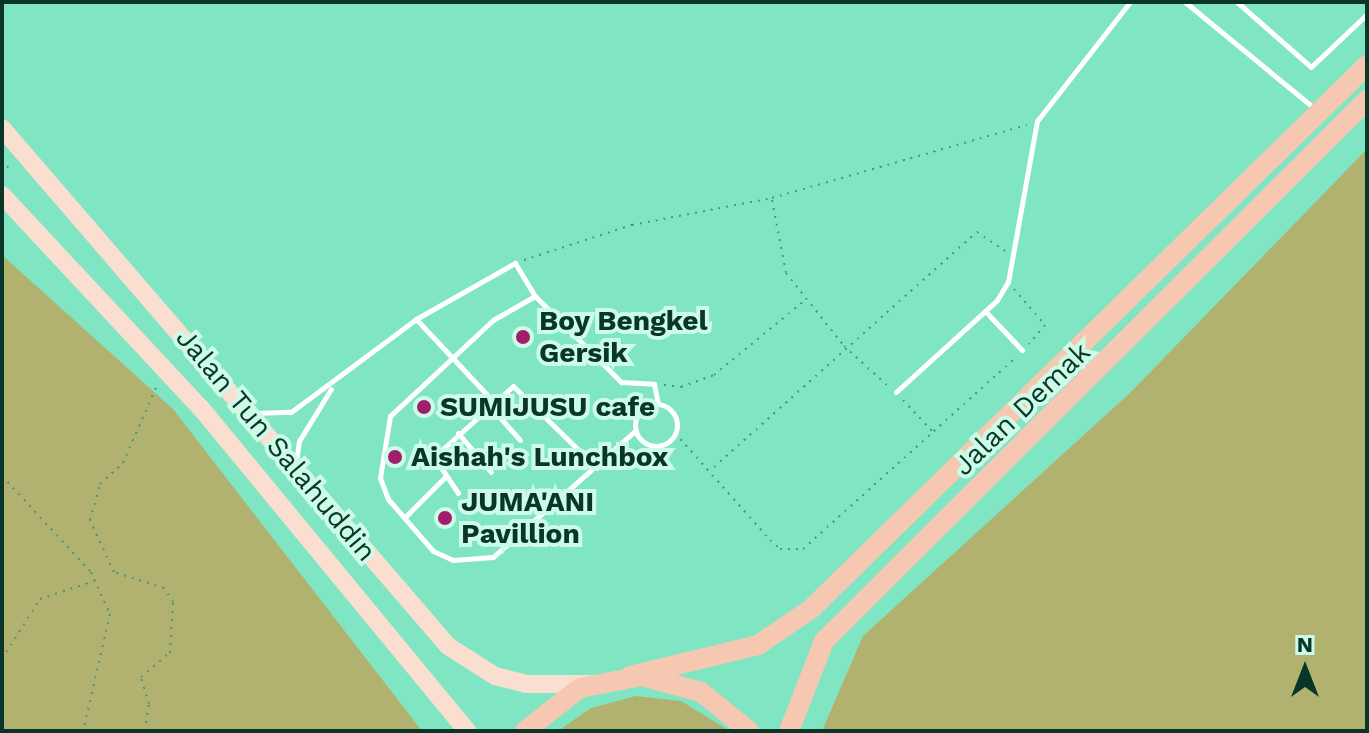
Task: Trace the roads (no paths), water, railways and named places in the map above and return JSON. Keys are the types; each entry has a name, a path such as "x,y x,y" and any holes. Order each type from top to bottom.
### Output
{"highway":[{"name":"Jalan Demak","path":"525,731 550,706 591,684 758,645 811,609 1367,65"},
{"name":"Jalan Demak","path":"789,731 824,641 1367,100"},
{"path":"630,676 690,686 749,731"}],"main road":[{"name":"Jalan Tun Salahuddin","path":"2,128 253,413 298,474 473,665 526,684 591,684"},
{"name":"Jalan Tun Salahuddin","path":"2,195 164,369 467,731"}],"lane":[{"path":"896,392 985,311 1008,282 1037,121 1130,2"},
{"path":"1185,2 1320,113"},
{"path":"1237,2 1308,67 1367,14"},
{"path":"253,413 291,412 331,389 416,319 515,263 535,296 621,382 654,384 658,404 674,414 675,433 658,445 636,430"},
{"path":"535,296 449,356 384,425 380,478 405,517 442,555 493,557 597,468 636,430 640,411 658,404"},
{"path":"985,311 1022,350"},
{"path":"416,319 520,440"},
{"path":"458,493 434,457 490,402 518,387 597,468"},
{"path":"298,474 299,441 331,389"},
{"path":"458,433 491,472"},
{"path":"405,517 446,476"}],"place":[{"name":"Boy Bengkel Gersik","path":"523,337"},
{"name":"SUMIJUSU cafe","path":"424,407"},
{"name":"Aishah's Lunchbox","path":"395,457"},
{"name":"JUMA'ANI Pavillion","path":"445,518"}]}
